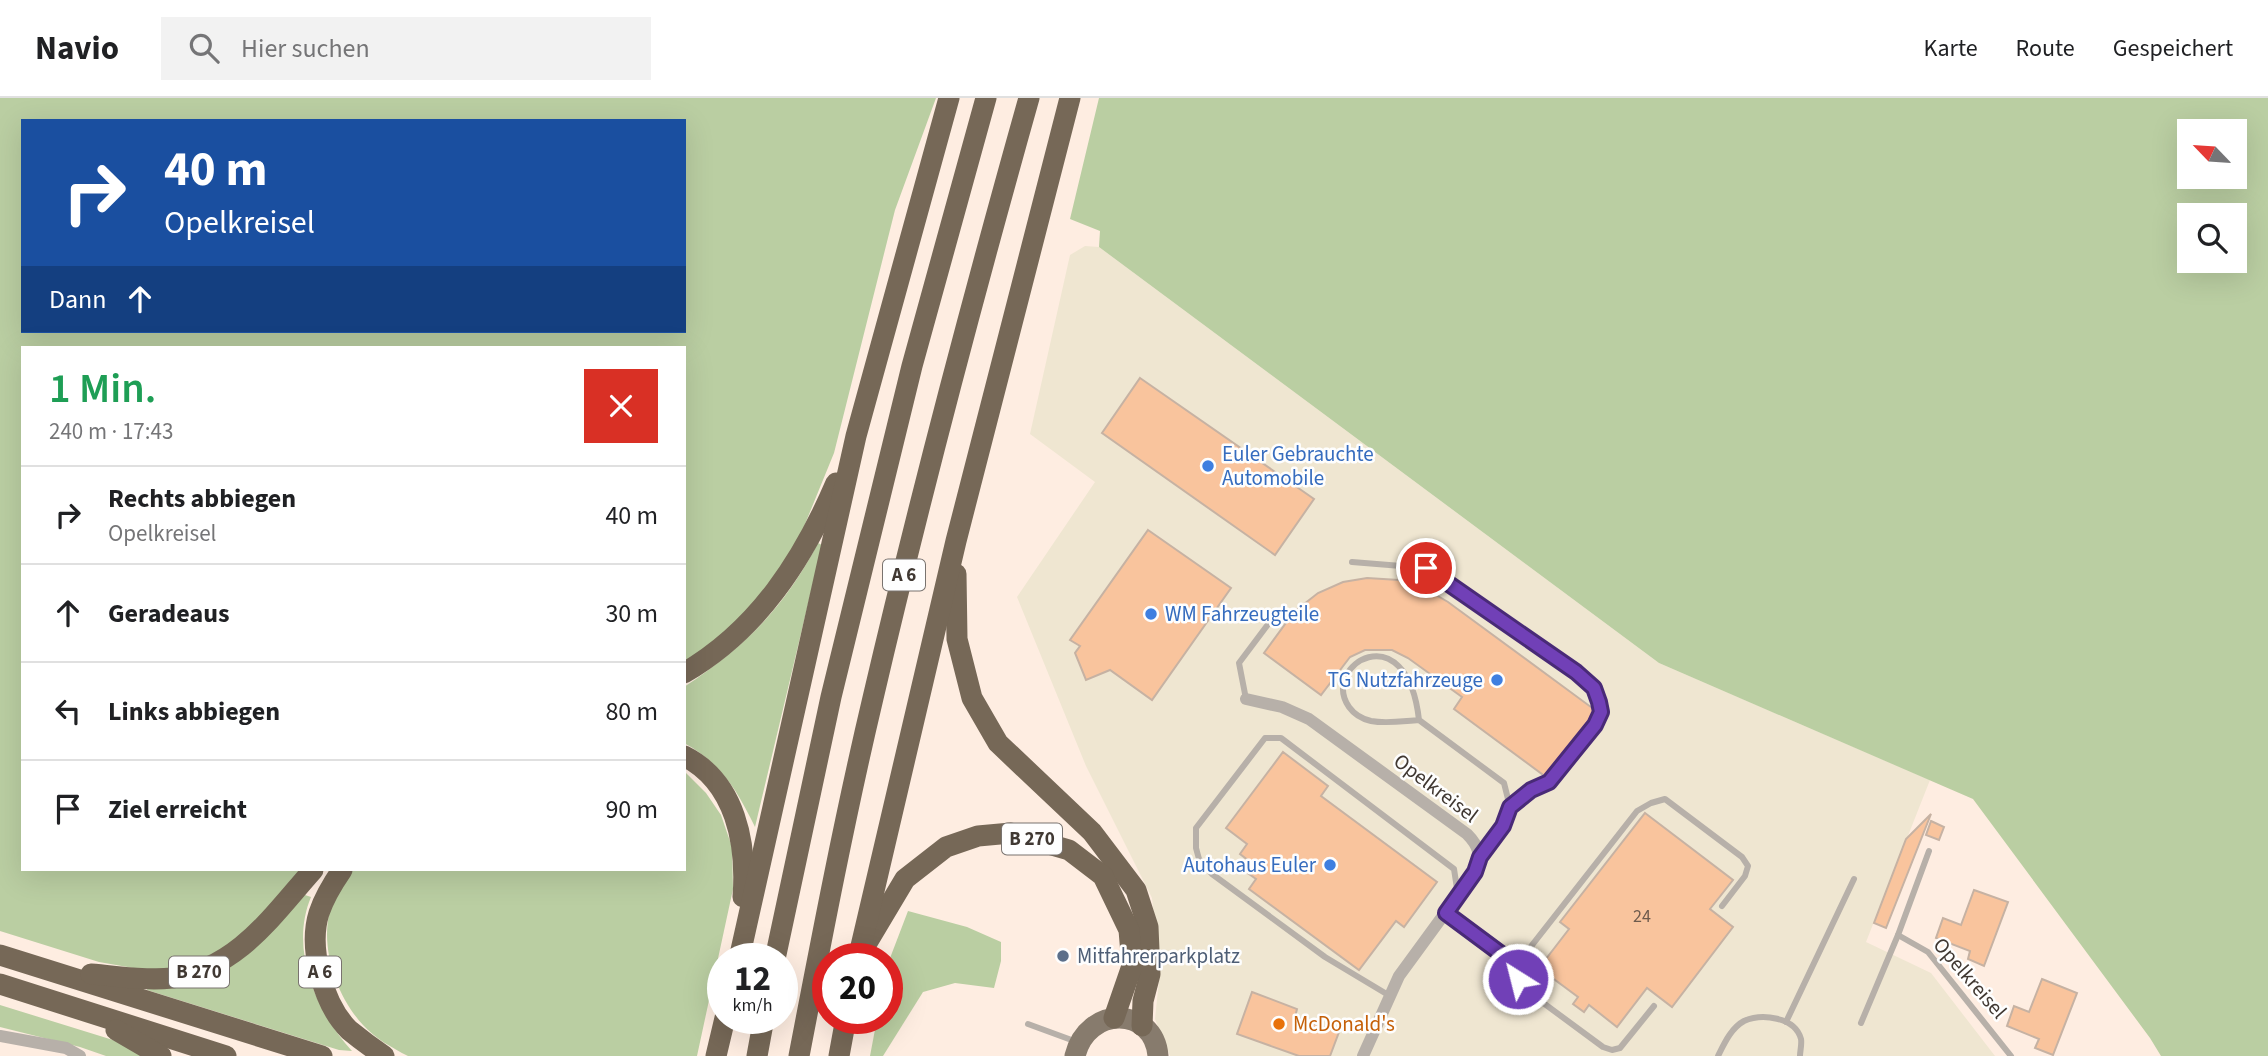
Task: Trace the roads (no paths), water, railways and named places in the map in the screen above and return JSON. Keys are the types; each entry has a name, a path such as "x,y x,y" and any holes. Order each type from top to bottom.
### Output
{"highway":[{"path":"742,943 856,436 949,98"},
{"name":"A 6","path":"778,943 850,618 912,366 986,98"},
{"name":"A 6","path":"799,1056 822,934 873,699 974,296 1029,98"},
{"name":"A 6","path":"862,943 956,541 1070,98"},
{"path":"686,672 709,658 738,634 773,596 801,555 856,436"},
{"name":"A 6","path":"956,541 957,639 972,698 998,743 1092,832 1136,890 1148,927 1150,974 1143,1001 1142,1026"},
{"path":"686,757 715,782 729,801 738,826 744,877 739,943"},
{"name":"B 270","path":"867,943 905,879 946,847 978,836 1011,833 1069,850 1103,876 1129,930 1132,966 1114,1018"},
{"name":"B 270","path":"44,969 130,978 169,978 201,972 248,943 312,871"},
{"name":"A 6","path":"341,871 318,914 314,949 327,996 333,1007 347,1028 384,1056"},
{"name":"B 270","path":"0,955 322,1056"},
{"path":"0,984 226,1056"},
{"path":"74,1008 161,1056"},
{"path":"716,1056 721,1034"},
{"path":"757,1056 761,1034"},
{"path":"838,1056 843,1034"}],"main road":[{"path":"1077,1049 1087,1030 1100,1022 1124,1018 1142,1026 1151,1036 1158,1056"}],"street":[{"name":"Opelkreisel","path":"1246,699 1282,707 1308,719 1467,834 1476,844 1480,857 1475,872 1399,976 1363,1056"},
{"path":"0,1036 66,1048 80,1056"}],"lane":[{"path":"1352,562 1426,568 1576,672 1594,688 1601,712 1595,725 1549,782 1531,790 1510,807 1503,826 1480,857"},
{"name":"Opelkreisel","path":"1246,699 1239,663 1278,611"},
{"path":"1419,720 1415,691 1398,664 1383,656 1369,657 1357,662 1346,676 1342,689 1354,714 1368,721 1388,723 1419,720 1504,783 1510,807"},
{"path":"1390,996 1325,957 1212,874 1199,859 1196,828 1265,738 1281,738 1454,869 1459,896"},
{"path":"1515,967 1637,811 1651,803 1665,799 1742,857 1748,866 1745,876 1722,906"},
{"path":"1861,1023 1929,851"},
{"path":"1786,1022 1854,879"},
{"path":"1446,913 1515,967 1523,988 1603,1047 1620,1048 1654,1006"},
{"name":"Opelkreisel","path":"1898,935 1928,952 2011,1056"},
{"path":"1718,1056 1729,1035 1744,1021 1773,1017 1786,1022 1801,1039 1800,1056"},
{"path":"1028,1024 1077,1049"}],"place":[{"name":"Euler Gebrauchte Automobile","path":"1208,466"},
{"name":"WM Fahrzeugteile","path":"1151,614"},
{"name":"TG Nutzfahrzeuge","path":"1497,680"},
{"name":"Autohaus Euler","path":"1330,865"},
{"name":"Mitfahrerparkplatz","path":"1063,956"},
{"name":"McDonald's","path":"1279,1024"}]}
